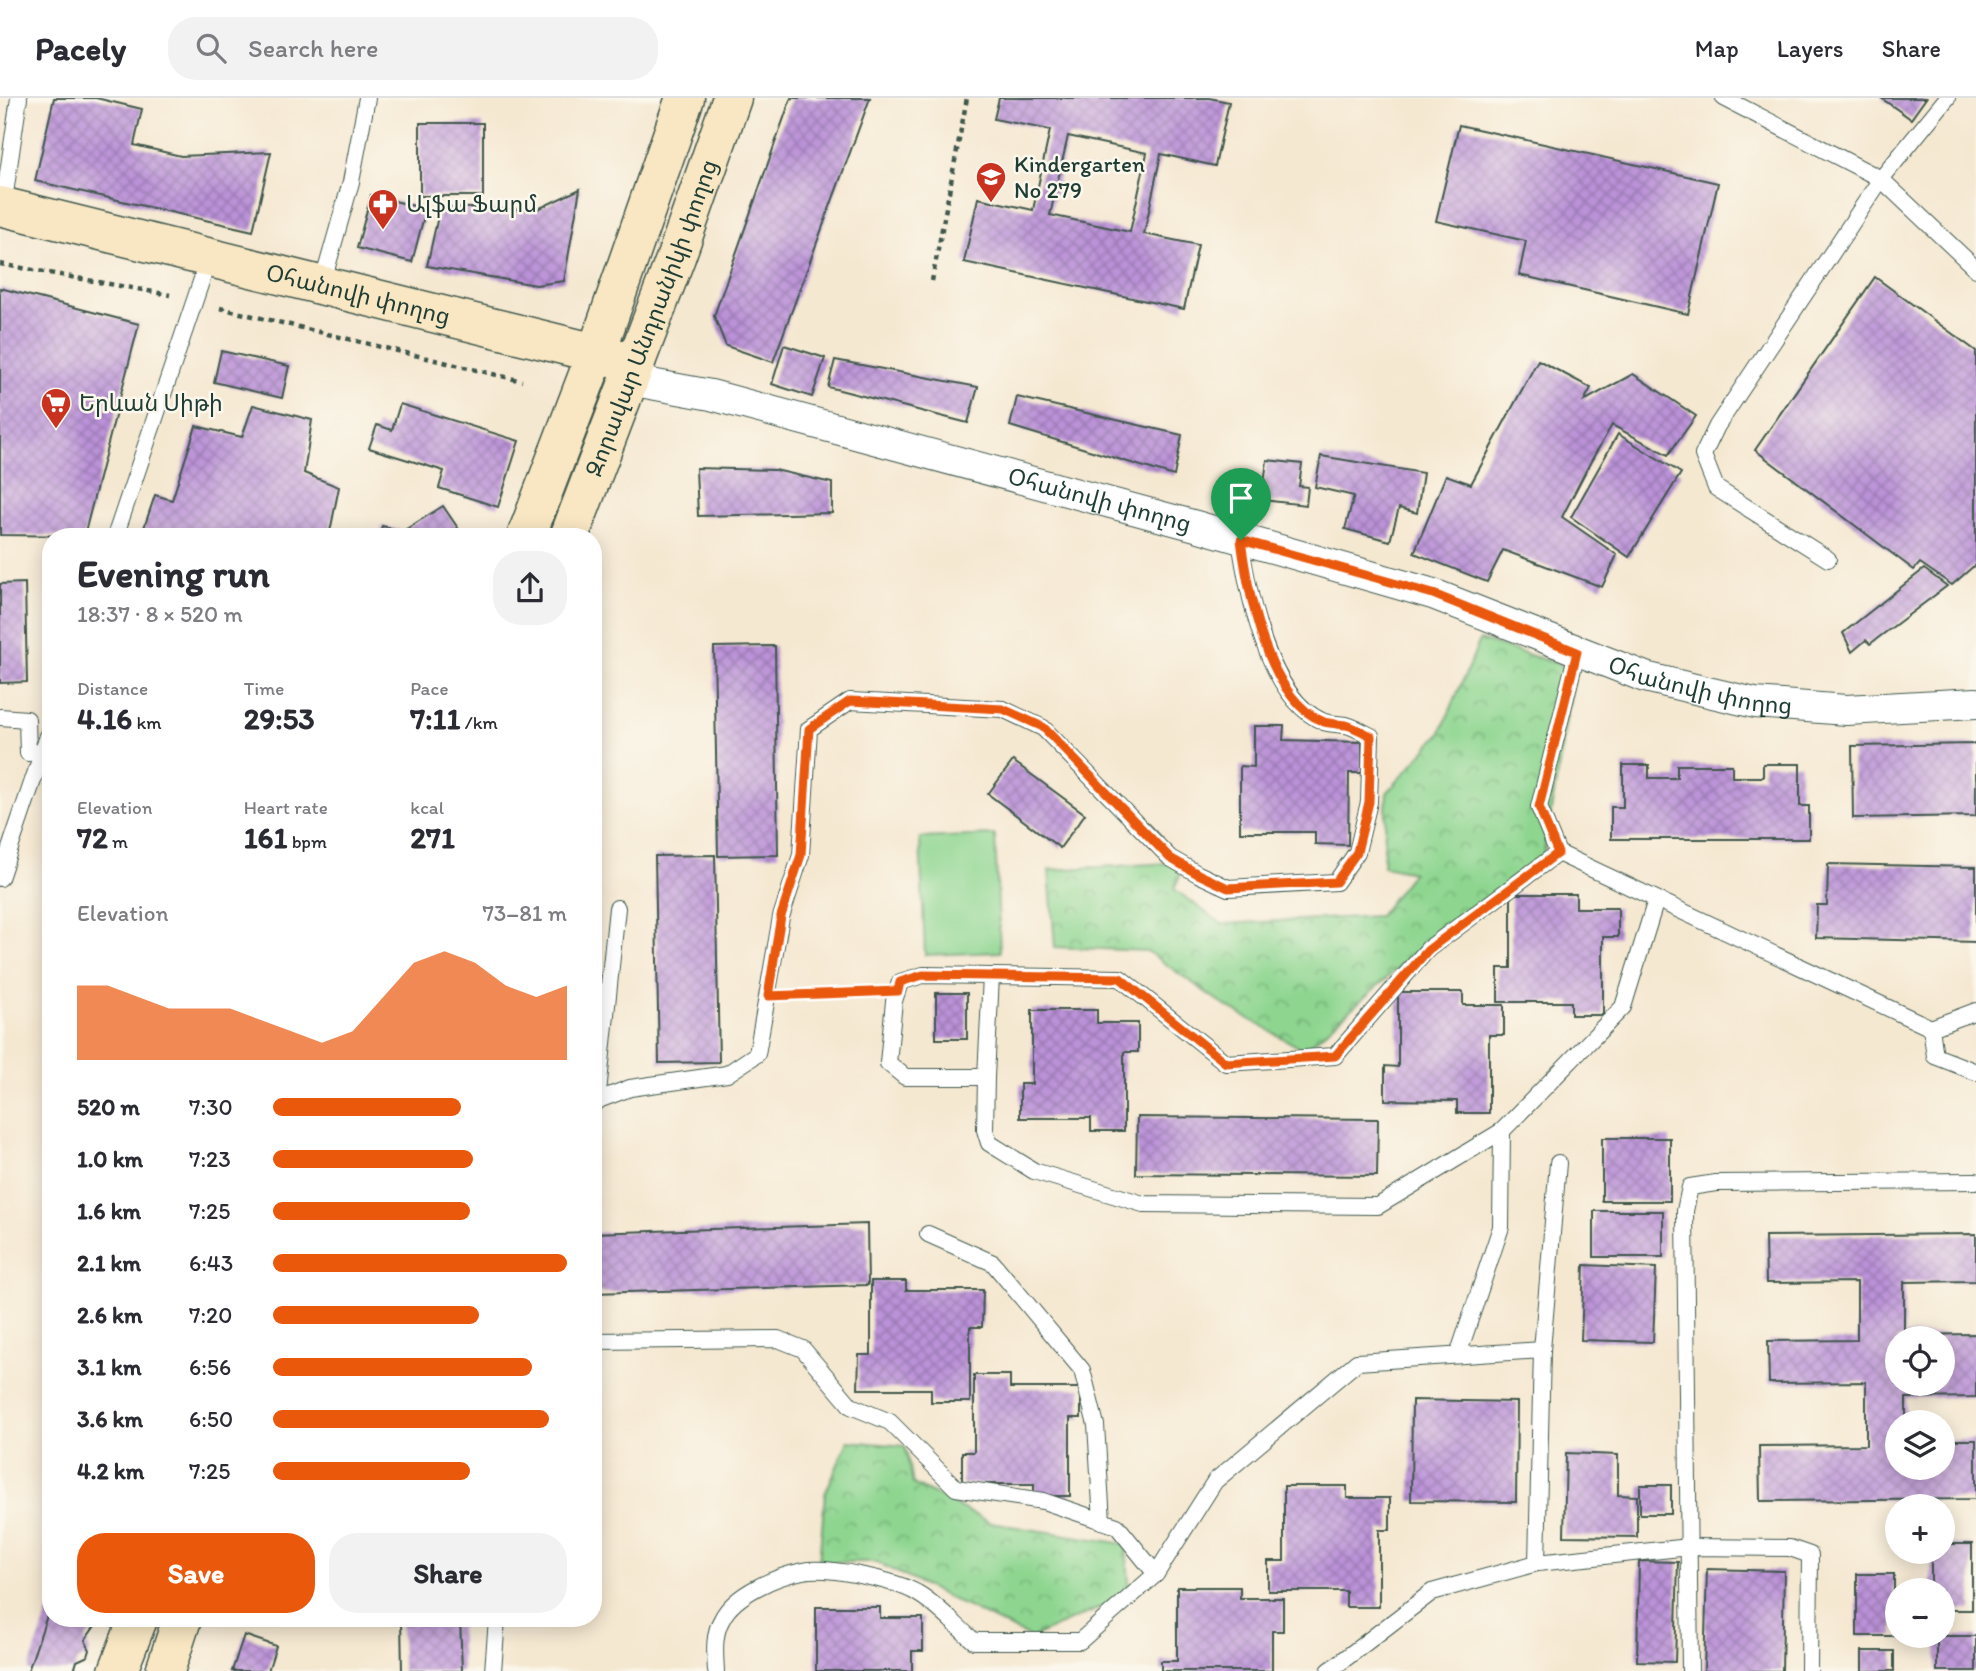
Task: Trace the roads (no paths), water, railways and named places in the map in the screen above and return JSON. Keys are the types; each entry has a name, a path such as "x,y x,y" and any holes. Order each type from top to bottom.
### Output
{"main road":[{"name":"Զորավար Անդրանիկի փողոց","path":"529,528 594,360 635,233 684,98"},
{"name":"Զորավար Անդրանիկի փողոց","path":"572,528 732,98"},
{"name":"Օհանովի փողոց","path":"1,215 209,279 319,292 594,360 632,372"},
{"path":"118,1671 135,1627"},
{"path":"164,1671 179,1627"}],"street":[{"name":"Օհանովի փողոց","path":"632,372 1433,594 1645,677 1755,703 1846,710 1976,703"}],"lane":[{"path":"1,215 19,98"},
{"path":"319,292 351,182 366,98"},
{"path":"1724,98 1881,179 1976,269"},
{"path":"1828,559 1716,488 1703,456 1717,426 1881,179 1947,98"},
{"path":"118,528 209,279"},
{"path":"602,1099 630,1088 727,1074 757,1054 781,916 801,855 809,729 850,701 1003,709 1043,727 1170,858 1198,874 1228,888 1336,882 1357,852 1369,802 1371,736 1349,726 1324,722 1294,701 1278,674 1249,597 1241,540"},
{"path":"1577,652 1539,807 1558,853 1931,1028 1976,1011"},
{"path":"0,717 27,719 28,753 42,752 0,878"},
{"path":"986,1077 905,1077 888,1063 900,982 923,975 1120,978 1226,1063 1335,1056 1428,950 1558,853"},
{"path":"991,976 985,1130 989,1143 1034,1171 1143,1204 1378,1206 1502,1131 1623,1007 1656,900"},
{"path":"602,1040 617,908"},
{"path":"1931,1028 1935,1056 1976,1072"},
{"path":"1458,1355 1501,1227 1502,1131"},
{"path":"1537,1563 1542,1350 1558,1163"},
{"path":"1690,1671 1685,1212 1690,1187 1716,1183 1976,1181"},
{"path":"928,1234 993,1263 1082,1370 1096,1425 1102,1521"},
{"path":"602,1341 778,1339 803,1349 851,1406 890,1422 956,1488 1043,1501 1117,1527 1157,1574"},
{"path":"716,1671 715,1644 722,1618 738,1600 770,1582 804,1570 862,1574 917,1592 974,1641 1080,1641 1157,1574 1215,1481 1357,1362 1542,1350"},
{"path":"1329,1671 1432,1592 1537,1563 1690,1547 1790,1548 1810,1555 1809,1671"},
{"path":"493,1671 496,1627"}],"place":[{"name":"Kindergarten No 279","path":"991,204"},
{"name":"Ալֆա Ֆարմ","path":"383,231"},
{"name":"Երևան Սիթի","path":"56,430"}]}
